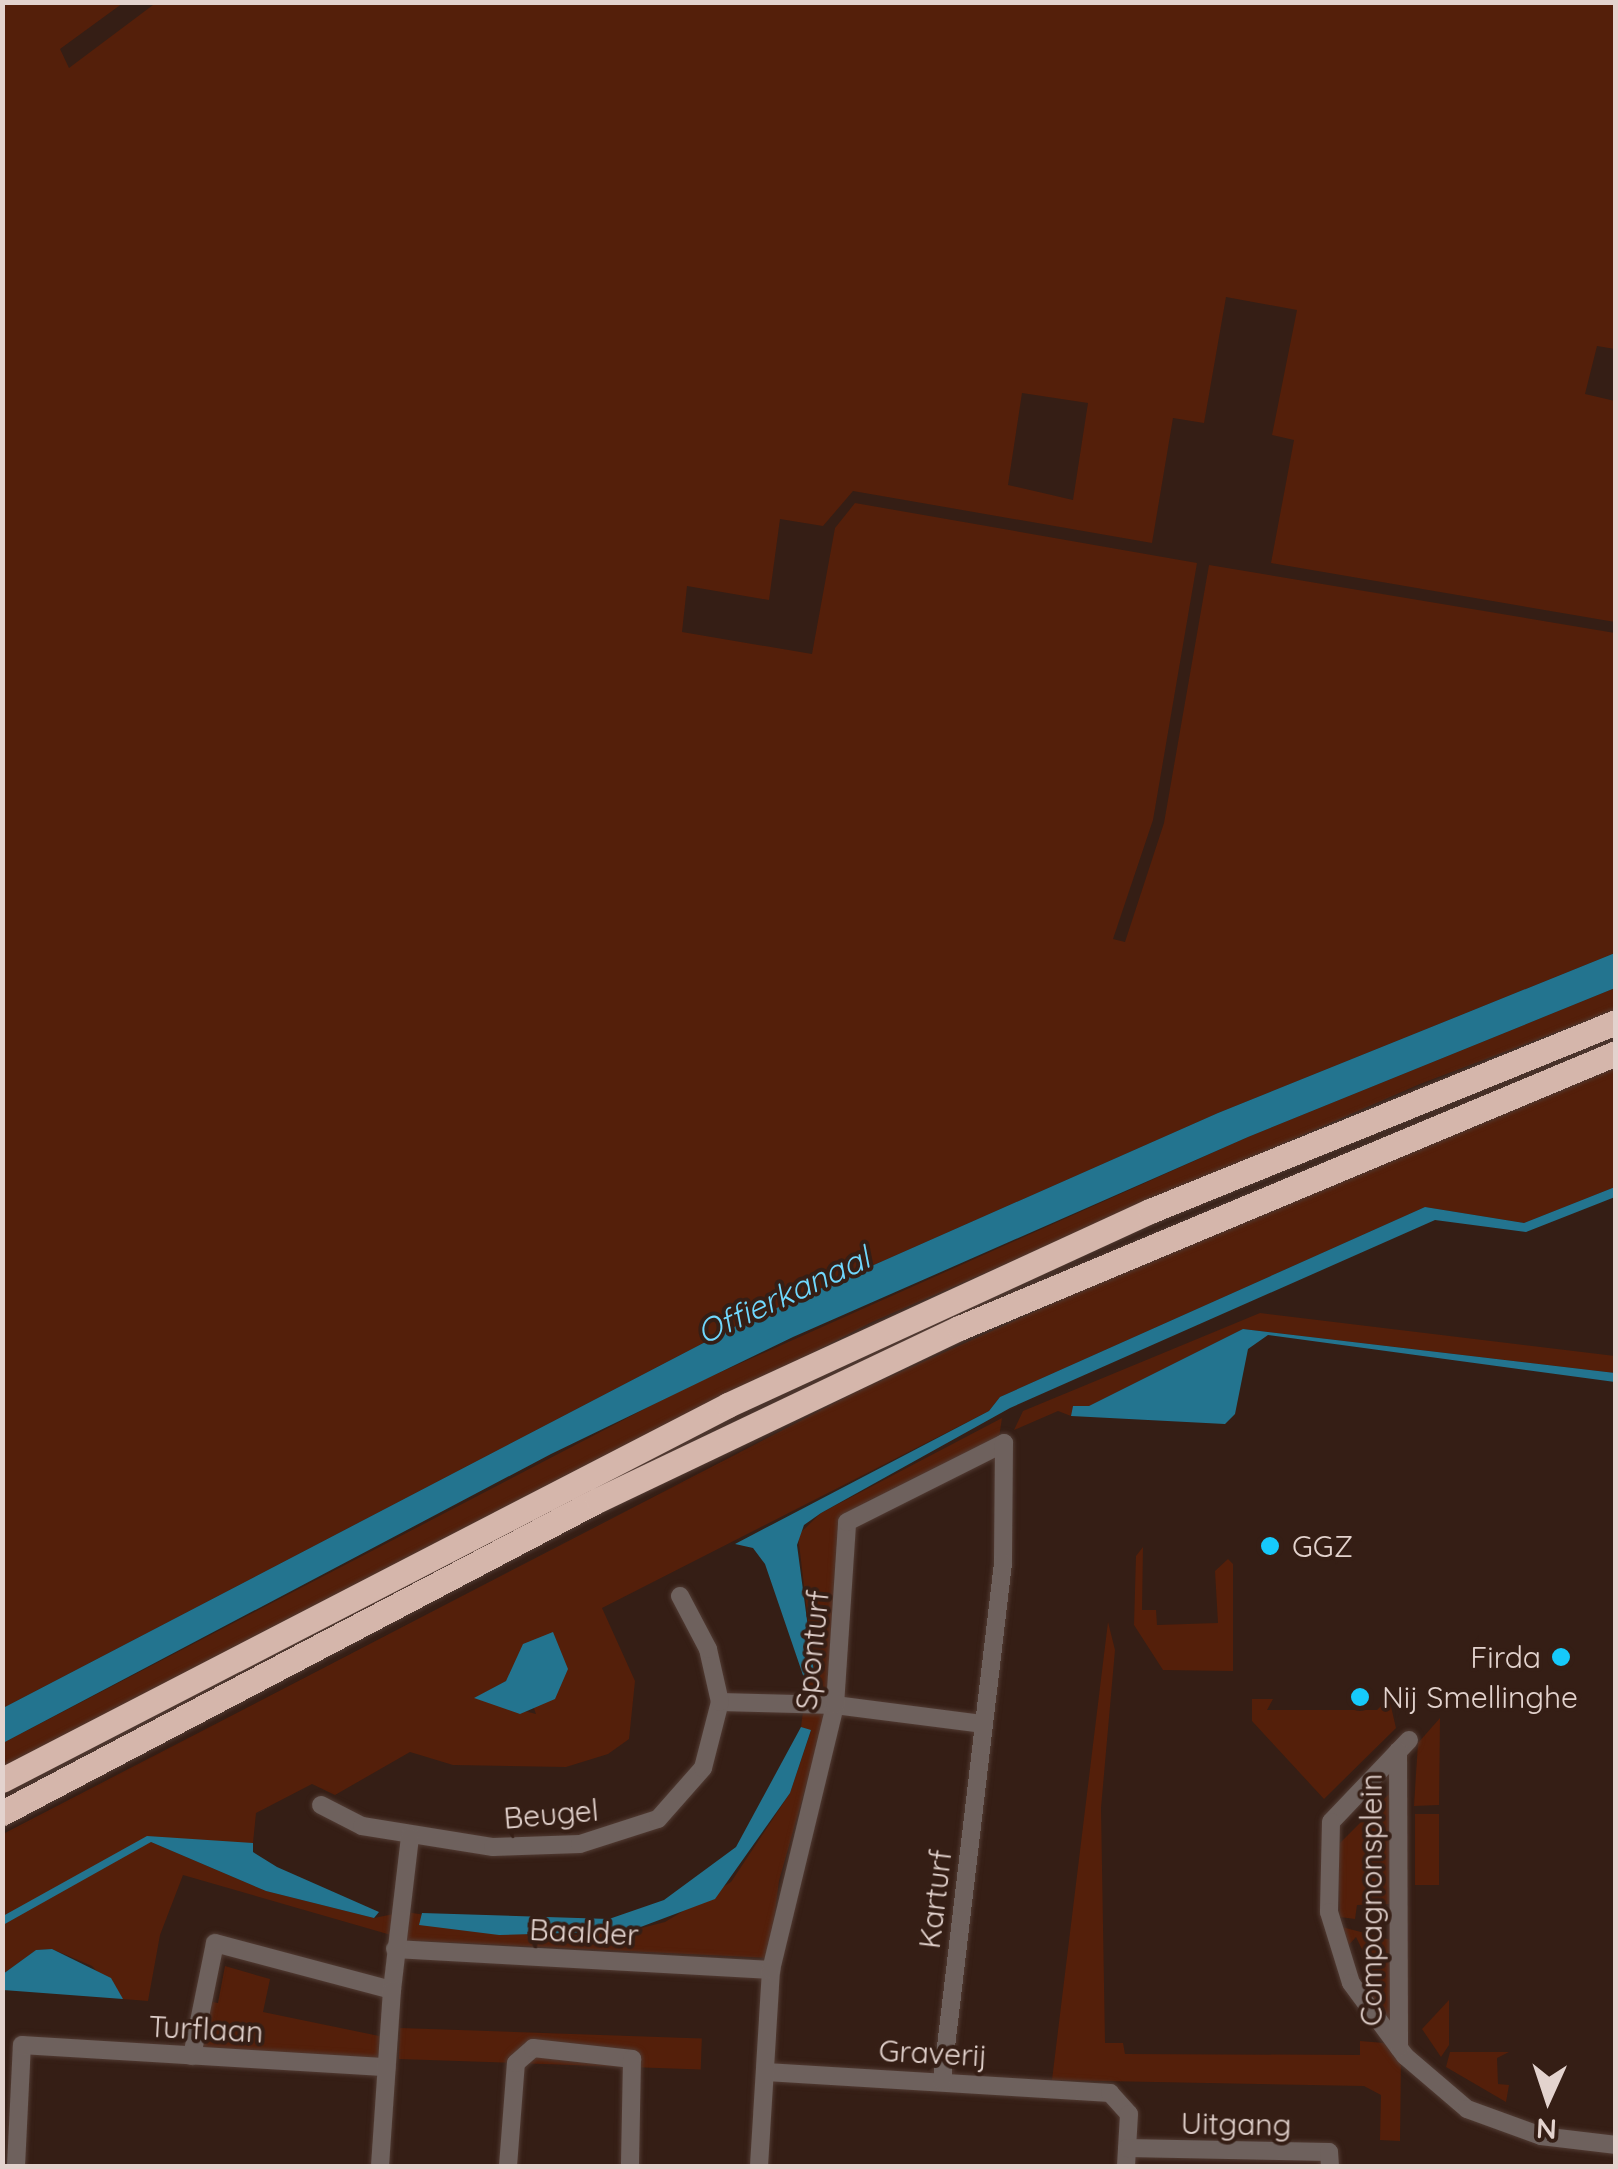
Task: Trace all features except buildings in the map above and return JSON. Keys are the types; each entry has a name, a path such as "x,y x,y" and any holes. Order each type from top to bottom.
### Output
{"highway":[{"path":"2,1780 560,1488 834,1355 1150,1210 1616,1022"},
{"path":"2,1813 797,1404 1106,1262 1616,1054"}],"street":[{"name":"Sponturf","path":"766,2072 771,1970 836,1705 852,1516 1004,1443 1004,1563"},
{"name":"Karturf","path":"942,2081 1004,1563"},
{"name":"Beugel","path":"320,1806 410,1837 494,1847 626,1834 684,1797 714,1741 720,1702 708,1649 680,1596"},
{"path":"720,1702 836,1705 984,1724"},
{"name":"Compagnonsplein","path":"1399,2048 1404,1746 1331,1822 1336,1949 1399,2048 1446,2096 1481,2116 1568,2142 1616,2145"},
{"path":"380,2166 395,1949 410,1837"},
{"path":"192,2056 215,1943 392,1990"},
{"name":"Baalder","path":"395,1949 771,1970"},
{"name":"Turflaan","path":"16,2166 22,2045 386,2067"},
{"path":"508,2166 516,2063 533,2048 632,2058 630,2166"},
{"path":"760,2166 766,2072"},
{"name":"Graverij","path":"766,2072 1110,2093 1128,2114 1127,2157"},
{"name":"Uitgang","path":"1127,2157 1329,2152 1330,2166"}],"shaded area":[{"path":"157,2 1615,3 1615,349 1597,346 1585,394 1615,401 1615,622 1271,563 1294,440 1272,435 1297,310 1226,297 1204,423 1173,418 1152,543 853,491 823,526 780,519 769,600 687,586 682,632 812,654 835,528 855,503 1197,563 1153,820 1113,939 1125,942 1164,823 1209,565 1615,633 1615,953 1218,1113 738,1325 3,1708 3,3 123,3 60,49 69,68","holes":["1022,393 1088,403 1073,500 1008,485"]},
{"path":"1615,988 1615,1010 1420,1084 872,1322 3,1771 3,1743 683,1389 1248,1137"},
{"path":"1615,1067 1615,1187 1524,1223 1425,1207 1000,1397 989,1411 602,1608 635,1681 629,1739 608,1754 566,1767 453,1765 410,1752 335,1795 312,1784 256,1813 253,1843 151,1842 266,1891 374,1918 394,1914 391,1935 183,1875 160,1935 148,2001 123,1999 92,1966 52,1949 36,1950 3,1974 3,1834 858,1391 1259,1211","holes":["518,1663 536,1714 475,1698 506,1681"]},
{"path":"1260,1313 1615,1356 1615,1373 1243,1329 1089,1406 1073,1406 1071,1416 1058,1411 1014,1430 1023,1411"},
{"path":"1002,1418 999,1438 843,1514 832,1694 779,1881 769,1958 402,1940 406,1912 563,1936 630,1931 665,1922 731,1882 790,1793 811,1731 801,1727 807,1682 815,1680 798,1535 821,1513"},
{"path":"1143,1547 1142,1610 1156,1610 1157,1625 1218,1623 1215,1571 1228,1559 1233,1564 1233,1671 1163,1670 1134,1625 1136,1556"},
{"path":"1108,1622 1115,1650 1101,1808 1105,2043 1123,2043 1125,2054 1360,2055 1360,2041 1384,2043 1401,2060 1400,2141 1380,2140 1381,2095 1364,2086 1052,2080"},
{"path":"1389,1698 1396,1728 1324,1799 1252,1721 1252,1699 1273,1699 1267,1710 1377,1710"},
{"path":"1440,1718 1439,1805 1414,1806 1418,1743"},
{"path":"1389,1794 1391,1904 1357,1905 1355,1919 1340,1917 1338,1845"},
{"path":"1415,1814 1439,1814 1439,1885 1415,1885"},
{"path":"1342,1927 1391,1940 1393,2025 1372,1997 1376,1978 1356,1937 1347,1947"},
{"path":"225,1966 270,1979 263,2012 384,2037 383,2061 199,2051 206,2001 218,2003"},
{"path":"1449,2000 1449,2045 1441,2057 1422,2029"},
{"path":"400,2028 702,2039 701,2070 399,2059"},
{"path":"1450,2052 1509,2052 1497,2058 1498,2084 1509,2085 1506,2102 1446,2067"}],"water":[{"path":"1615,953 1615,988 1248,1137 793,1337 551,1454 3,1743 3,1708 738,1325 1218,1113"},
{"path":"1615,1187 1615,1197 1526,1232 1435,1220 1010,1408 821,1513 804,1525 797,1545 815,1680 805,1681 765,1564 753,1548 735,1544 989,1411 1000,1397 1425,1207 1524,1223"},
{"path":"1243,1329 1615,1373 1615,1382 1268,1335 1248,1349 1235,1414 1225,1424 1071,1416 1073,1406 1089,1406"},
{"path":"553,1632 568,1669 555,1699 520,1714 474,1698 506,1681 523,1644"},
{"path":"801,1727 811,1730 790,1793 715,1899 630,1931 499,1935 419,1925 422,1913 609,1919 664,1900 736,1847"},
{"path":"147,1836 253,1843 253,1852 277,1867 379,1912 374,1918 266,1891 151,1842 3,1925 3,1916"},
{"path":"52,1949 111,1978 123,1999 3,1990 3,1974 36,1950"}],"place":[{"name":"GGZ","path":"1270,1546"},
{"name":"Firda","path":"1561,1657"},
{"name":"Nij Smellinghe","path":"1360,1697"}],"water label":[{"name":"Offierkanaal","path":"783,1295"}]}
